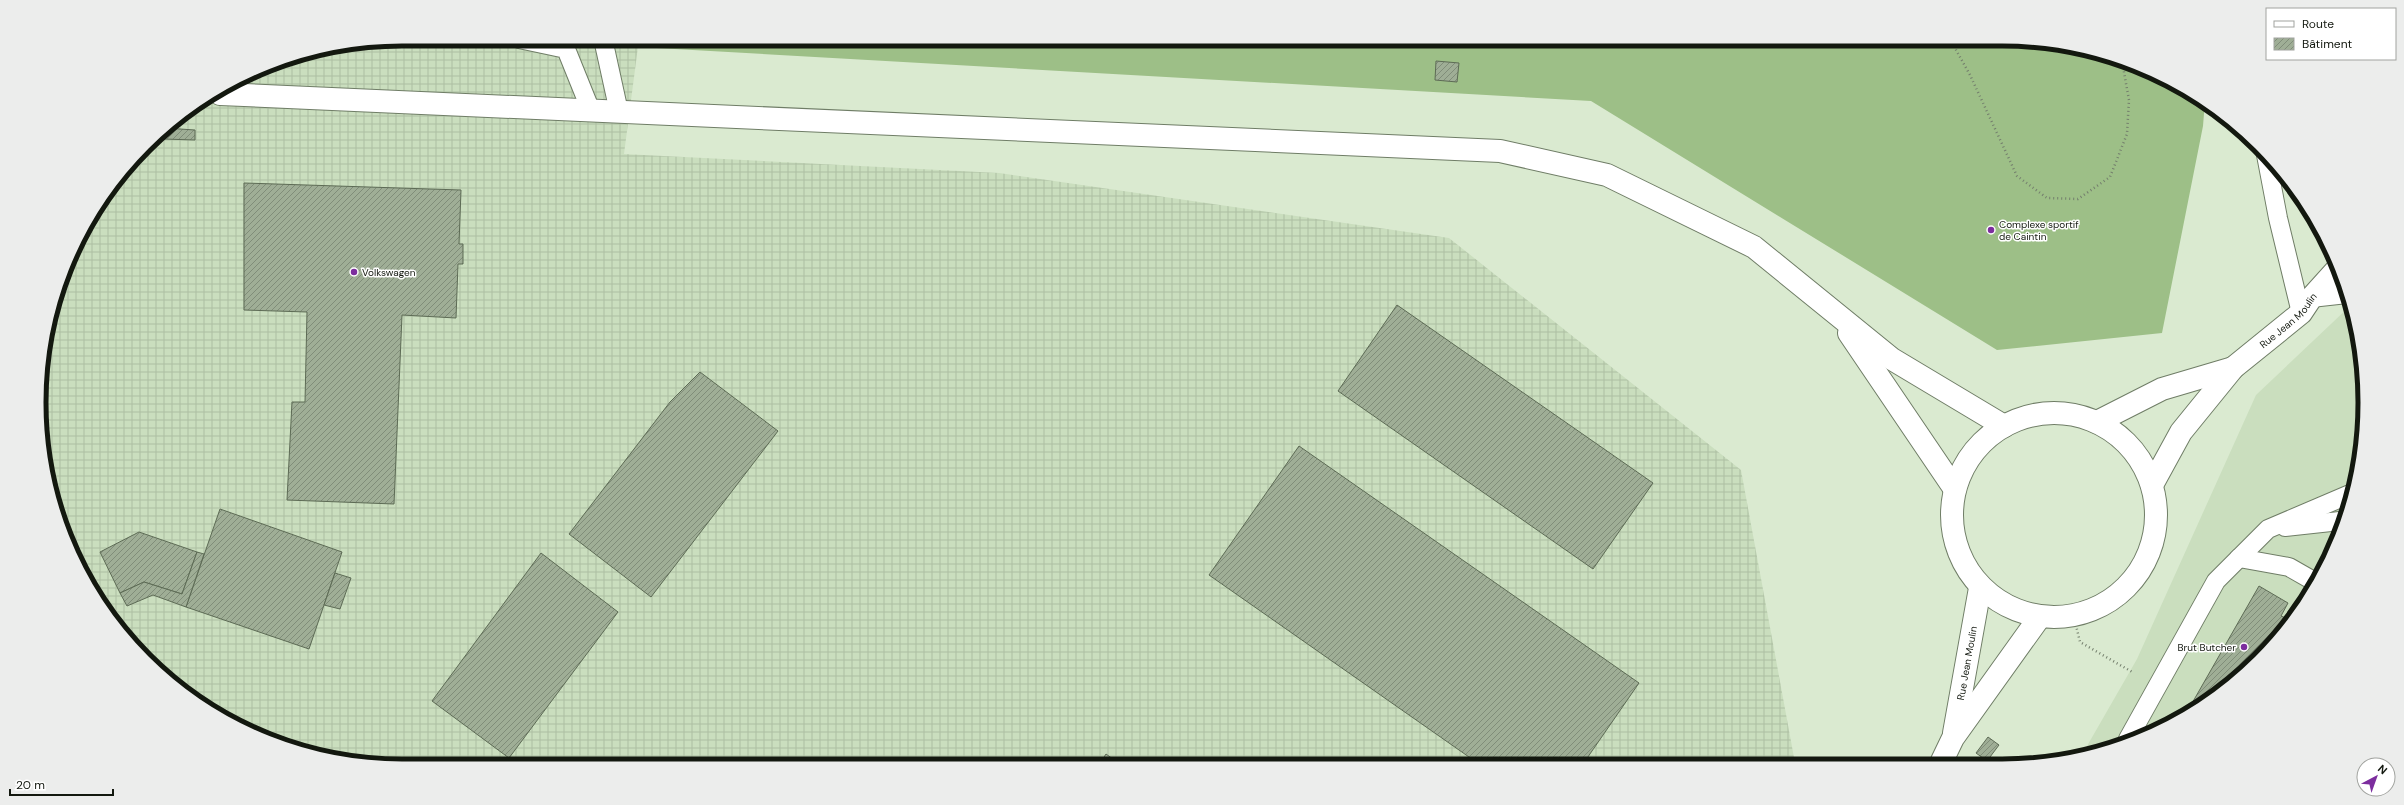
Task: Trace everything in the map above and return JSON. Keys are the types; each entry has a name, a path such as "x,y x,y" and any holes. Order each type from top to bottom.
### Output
{"main road":[{"path":"224,94 1500,151 1607,175 1754,247 1892,359 2004,426"},
{"name":"Rue Jean Moulin","path":"2152,485 2181,432 2233,368 2306,305 2334,273"},
{"path":"1834,311 1954,488"},
{"name":"Rue Jean Moulin","path":"2097,422 2162,389 2233,368"},
{"path":"2034,414 2066,414 2097,422 2121,438 2140,459 2152,485 2157,519 2150,553 2133,583 2106,605 2074,617 2038,618 1980,588 1960,558 1951,524 1954,488 1965,463 1982,442 2004,426 2034,414"},
{"name":"Rue Jean Moulin","path":"1953,738 1980,588"},
{"name":"Rue Jean Moulin","path":"1943,759 1953,738 2038,618"}],"lane":[{"path":"552,46 566,49 591,111"},
{"path":"605,46 619,112"},
{"path":"2268,165 2278,218 2306,305 2341,295"},
{"path":"2130,735 2216,581 2268,529 2346,496"},
{"path":"2268,529 2337,521"},
{"path":"2239,558 2289,568 2311,580"}],"path":[{"path":"1954,46 1970,75 2017,176 2047,198 2078,199 2110,177 2127,134 2129,100 2123,68"},
{"path":"2074,617 2080,642 2136,674"}],"shaded area":[{"path":"402,46 638,46 624,154 999,173 1449,238 1741,470 1794,759 379,758 356,756 310,747 266,732 245,722 204,699 185,685 167,671 134,638 106,601 94,581 73,539 65,517 58,495 49,449 46,402 47,379 53,333 65,288 83,245 106,204 134,167 167,134 204,106 224,94 266,73 288,65 310,58 356,49"},
{"path":"2346,310 2355,356 2357,379 2358,402 2355,449 2346,495 2331,539 2321,560 2298,601 2284,620 2270,638 2237,671 2200,699 2159,722 2138,732 2085,749 2137,659 2256,395"}],"green space":[{"name":"Complexe sportif de Caintin","path":"2002,46 2048,49 2094,58 2138,73 2180,94 2204,109 2203,126 2162,333 1997,350 1591,101 639,47"}],"building":[{"path":"1436,61 1459,63 1457,82 1435,80"},
{"path":"174,129 195,130 195,140 163,139"},
{"path":"244,183 461,190 459,244 463,244 463,264 458,264 456,318 402,315 394,504 287,500 292,402 305,402 307,312 244,310"},
{"path":"1397,305 1653,483 1593,569 1338,391"},
{"path":"700,372 778,431 651,597 569,534 670,402"},
{"path":"1299,446 1639,683 1586,759 1472,759 1209,575"},
{"path":"220,509 342,552 309,649 186,607"},
{"path":"139,532 197,552 182,594 144,582 120,593 100,552"},
{"path":"197,552 204,554 186,607 153,595 127,606 120,593 144,582 182,594"},
{"path":"541,553 618,612 509,758 432,701"},
{"path":"335,573 351,578 340,609 324,605"},
{"name":"Brut Butcher","path":"2259,586 2288,603 2281,616 2286,618 2254,655 2237,671 2192,704"},
{"path":"1988,737 1999,745 1988,759 1984,759 1976,753"},
{"path":"1106,754 1113,759 1103,759"}],"place":[{"name":"Complexe sportif de Caintin","path":"1991,230"},
{"name":"Volkswagen","path":"354,272"},
{"name":"Brut Butcher","path":"2244,647"}]}
